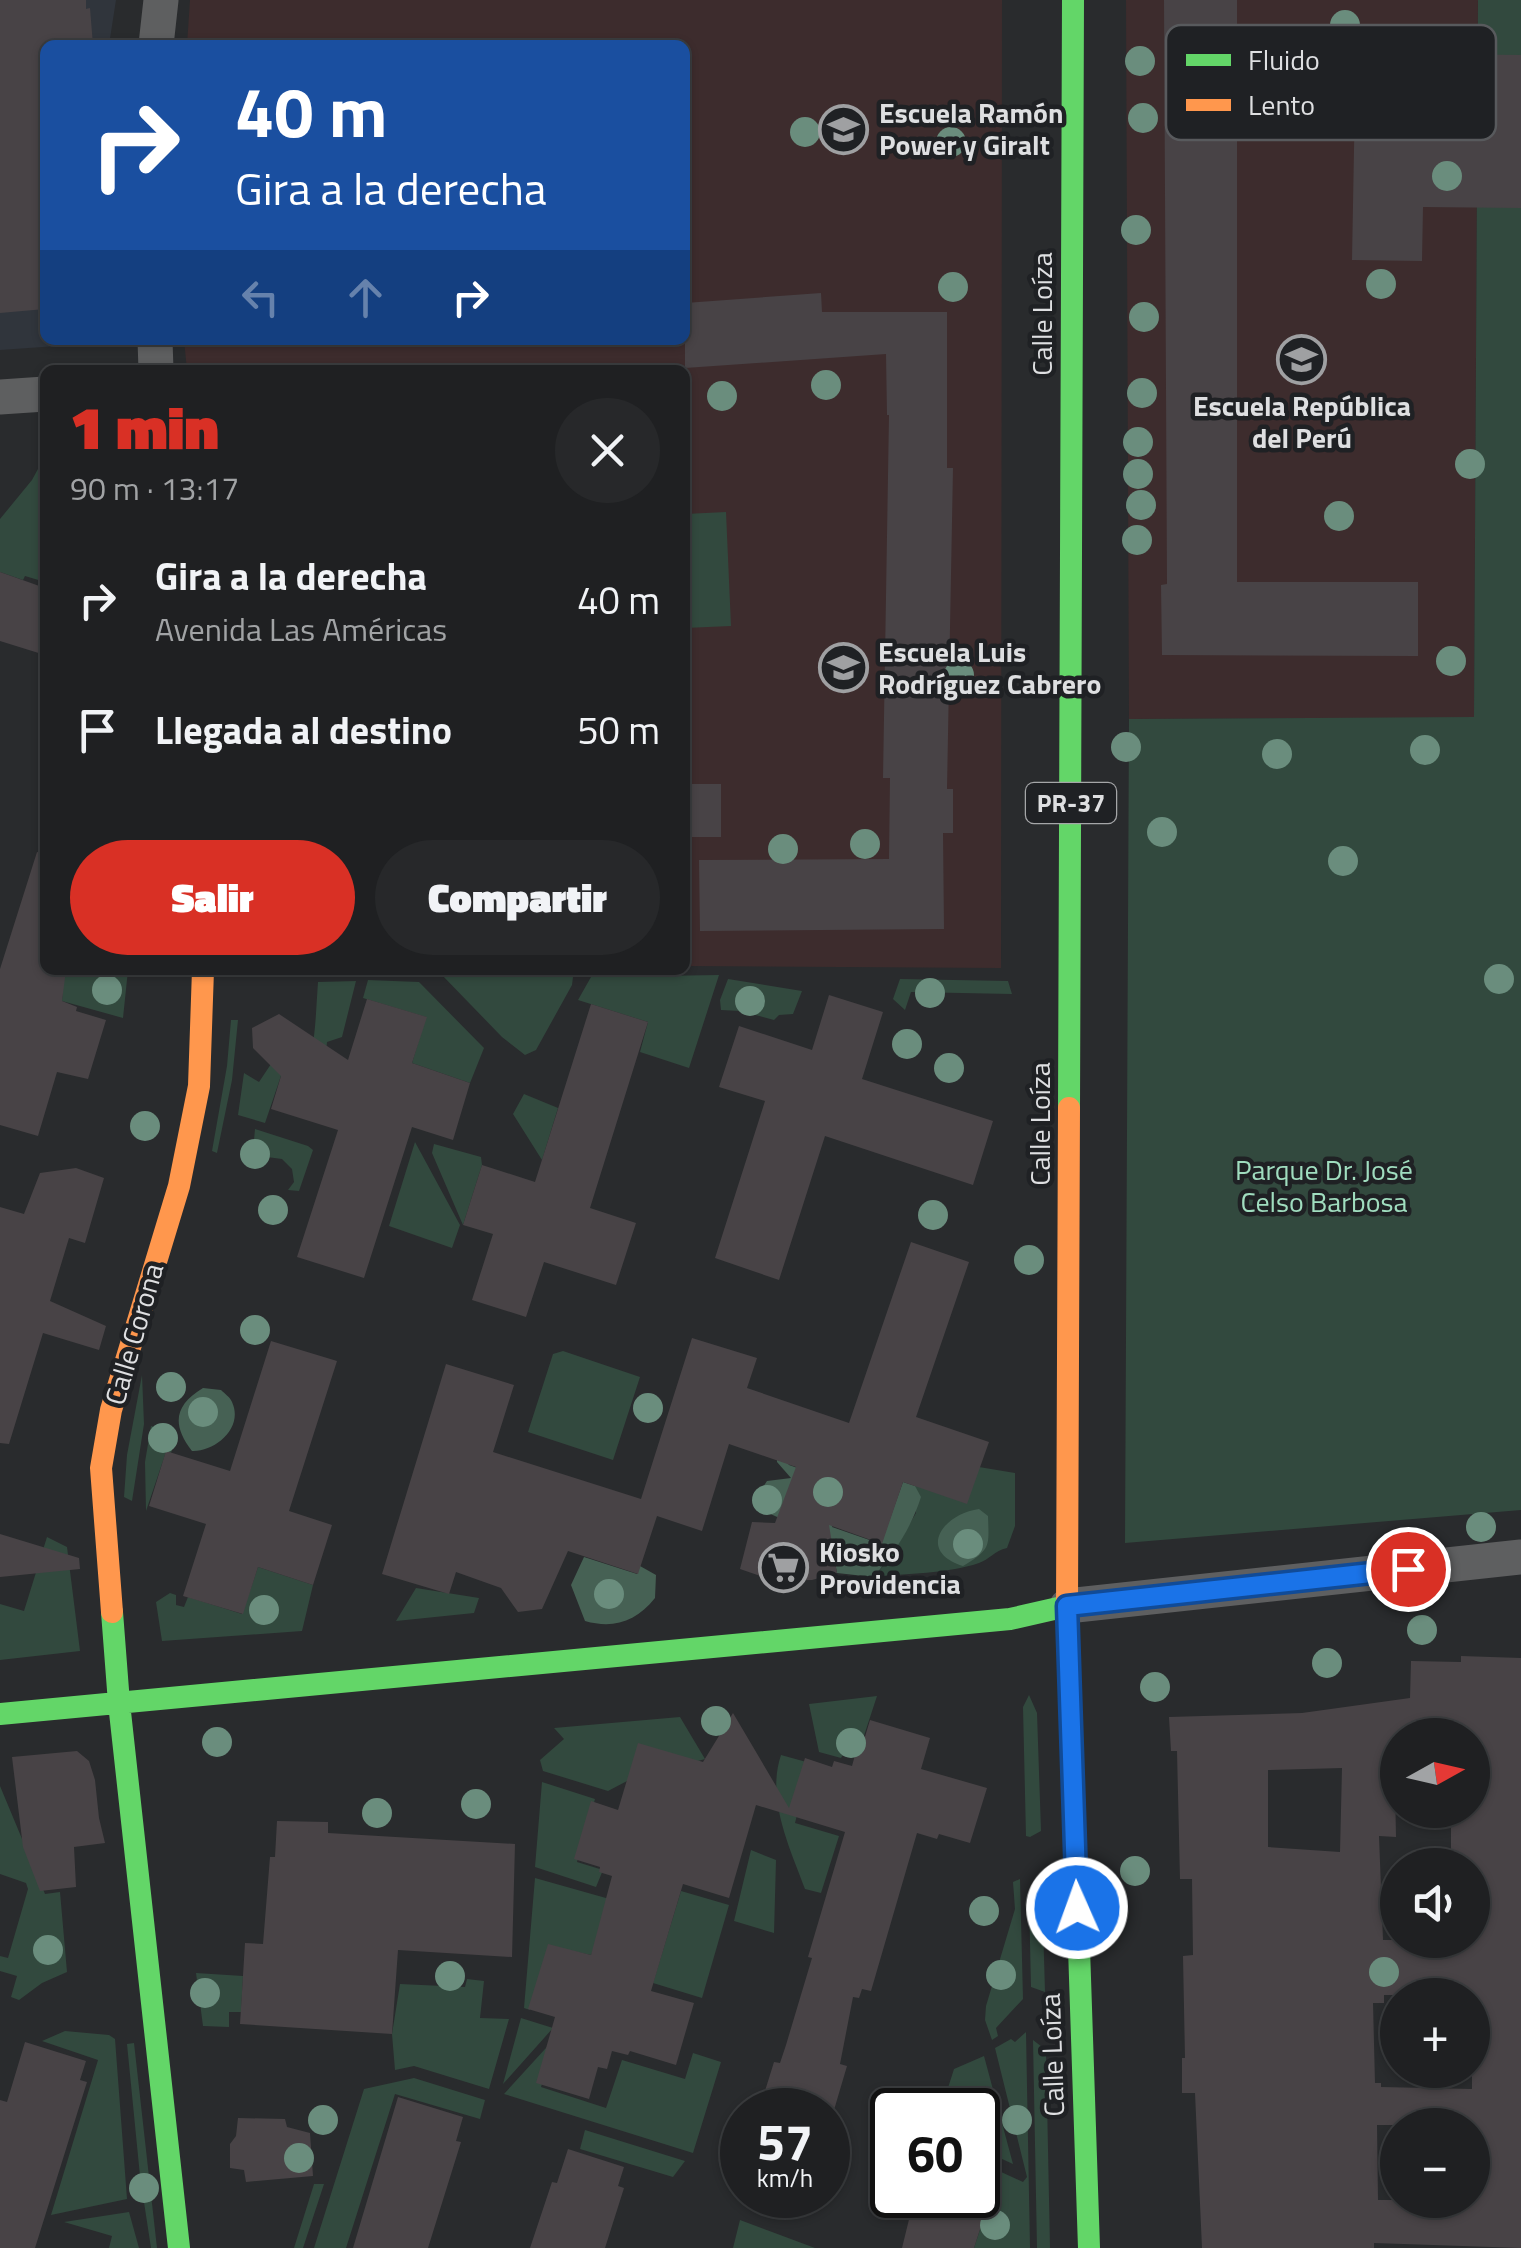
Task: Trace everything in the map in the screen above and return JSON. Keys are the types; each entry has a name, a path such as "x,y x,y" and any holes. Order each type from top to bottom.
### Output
{"street":[{"path":"157,40 161,0"},
{"name":"Calle Loíza","path":"1073,0 1067,1606 1088,2248"},
{"path":"0,398 40,394"},
{"name":"Calle Corona","path":"179,2248 119,1703 102,1468 110,1410 179,1186 200,1086 203,975"},
{"path":"0,1714 1010,1619 1067,1606 1521,1557"}],"shaded area":[{"path":"0,0 116,0 110,40 40,40 40,345 71,345 0,350"},
{"name":"Escuela Luis Rodríguez Cabrero","path":"190,0 1002,0 1001,968 690,966 690,365 186,365 184,345 690,345 690,40 187,40"},
{"name":"Escuela República del Perú","path":"1126,0 1478,0 1478,25 1166,25 1166,140 1477,140 1474,718 1129,719"}],"green space":[{"name":"Parque Dr. José Celso Barbosa","path":"1478,0 1521,0 1521,1510 1125,1543 1129,719 1474,717 1477,140 1496,140 1496,25 1478,25"},
{"path":"40,465 40,580 25,576 23,580 0,572 0,519"},
{"path":"726,512 731,626 690,628 690,514"},
{"path":"64,975 127,975 123,1018 62,1001"},
{"path":"442,975 573,977 536,1050 525,1055"},
{"path":"719,975 689,1068 640,1052 648,1022 578,1000 591,977"},
{"path":"728,979 802,991 793,1014 779,1015 774,1020 721,1010 720,1000"},
{"path":"900,979 1008,981 1012,994 911,992 905,1010 893,999"},
{"path":"368,980 419,982 484,1048 470,1083 412,1063 426,1017 363,998"},
{"path":"356,981 342,1037 327,1042 325,1063 310,1059 318,982"},
{"path":"231,1020 238,1020 232,1080 217,1153 212,1151"},
{"path":"271,1064 285,1064 265,1123 238,1115 244,1073 259,1082"},
{"path":"524,1094 558,1108 542,1160 513,1114"},
{"path":"255,1129 313,1150 299,1191 288,1190 294,1182 292,1169 282,1159 267,1157 251,1165 243,1163 242,1151 254,1140"},
{"path":"415,1142 460,1225 452,1248 389,1226"},
{"path":"434,1144 481,1157 482,1165 463,1225 432,1153"},
{"path":"563,1351 640,1377 613,1460 528,1432 553,1354"},
{"path":"142,1375 144,1424 132,1501 124,1497 127,1455"},
{"path":"203,1388 221,1390 229,1397 234,1421 218,1443 192,1451 181,1432 179,1416 187,1401"},
{"path":"151,1426 177,1433 171,1453 166,1452 146,1511 145,1462"},
{"path":"777,1448 789,1465 846,1485 832,1527 881,1544 903,1482 915,1486 921,1497 913,1519 873,1577 837,1573 831,1541 766,1512 757,1503 767,1481 791,1478 777,1462"},
{"path":"979,1467 1015,1473 1015,1526 1007,1548 967,1567 873,1577 888,1561 916,1513 915,1486"},
{"path":"979,1509 988,1516 988,1541 979,1555 963,1566 941,1551 940,1534 955,1518"},
{"path":"47,1537 67,1547 80,1651 0,1660 0,1604 24,1611"},
{"path":"584,1557 637,1574 640,1566 656,1575 655,1598 640,1613 614,1624 585,1621 571,1585"},
{"path":"258,1567 313,1585 302,1631 162,1641 156,1602 170,1593 176,1595 176,1605 184,1607 188,1597 242,1614"},
{"path":"416,1588 479,1598 474,1613 396,1621"},
{"path":"1029,1695 1037,1713 1041,1831 1030,1837 1026,1836 1023,1707"},
{"path":"877,1696 857,1757 844,1753 841,1758 819,1752 809,1704"},
{"path":"680,1717 705,1759 627,1781 608,1791 543,1771 540,1760 564,1739 554,1728"},
{"path":"781,1755 810,1763 795,1823 839,1836 821,1893 805,1889 782,1823 776,1789"},
{"path":"542,1782 595,1799 577,1862 603,1870 596,1887 535,1867"},
{"path":"0,1786 45,1894 60,1892 67,1972 42,1983 19,2000 11,1997 17,1976 0,1971 0,1956 8,1958 28,1889 26,1883 0,1874"},
{"path":"751,1850 776,1860 774,1933 734,1921"},
{"path":"535,1878 613,1900 591,1955 550,1946 530,2010 524,2008"},
{"path":"1020,1879 1023,1999 996,2028 998,2036 992,2040 985,2020 986,2006 1015,1909 1013,1882"},
{"path":"1042,1887 1045,1992 1031,1987 1029,1898"},
{"path":"681,1891 729,1905 702,1998 653,1983"},
{"path":"196,1973 243,1976 241,2012 229,2012 229,2027 203,2026"},
{"path":"467,1979 484,1981 480,2018 509,2019 489,2089 414,2066 395,2070 392,2034 400,1984 465,1987"},
{"path":"521,2018 553,2028 503,2084"},
{"path":"65,2031 109,2035 115,2039 127,2199 51,2215 98,2060 42,2041"},
{"path":"1026,2032 1030,2248 974,2248 984,2218 1000,2218 1000,2171 1023,2182 1027,2177 995,2048 1011,2039 1015,2042"},
{"path":"556,2037 541,2087 606,2108 622,2060 685,2079 693,2053 721,2062 693,2153 504,2094"},
{"path":"1033,2040 1046,2050 1050,2248 1037,2248"},
{"path":"134,2043 157,2248 151,2248 140,2176 127,2044"},
{"path":"984,2056 993,2088 948,2088 954,2069"},
{"path":"414,2078 485,2100 480,2119 395,2094 346,2248 314,2248 364,2089"},
{"path":"1000,2116 1013,2164 1000,2158"},
{"path":"585,2130 685,2161 673,2177 580,2149"},
{"path":"314,2184 324,2184 303,2248 294,2248"},
{"path":"129,2212 139,2248 109,2248 112,2236 64,2222"},
{"path":"740,2220 815,2248 733,2248"}],"building":[{"path":"0,0 86,0 93,40 40,40 40,309 0,313"},
{"path":"1164,0 1237,0 1237,25 1166,25 1166,140 1237,140 1237,582 1418,582 1418,656 1162,655 1161,585 1167,584"},
{"path":"1496,55 1521,55 1521,208 1423,207 1422,261 1352,260 1354,140 1496,140"},
{"path":"821,293 822,312 947,312 947,468 953,468 947,789 953,789 953,833 943,833 944,929 700,931 699,860 889,859 890,778 883,778 889,415 886,354 685,365 685,345 690,345 690,303"},
{"path":"0,572 40,586 40,653 0,641"},
{"path":"690,784 721,784 721,837 690,837"},
{"path":"37,852 40,853 40,975 65,975 62,1001 77,1007 76,1011 106,1020 88,1079 57,1072 38,1136 0,1125 0,969"},
{"path":"829,995 883,1012 862,1079 993,1121 973,1185 825,1136 779,1280 715,1258 765,1101 719,1087 739,1026 812,1050"},
{"path":"367,999 427,1017 412,1063 470,1083 453,1140 412,1127 364,1278 297,1257 338,1130 271,1109 281,1076 253,1048 252,1028 279,1014 348,1060"},
{"path":"591,1004 648,1022 590,1208 636,1223 616,1285 544,1262 526,1317 472,1300 493,1234 463,1225 482,1165 535,1182"},
{"path":"76,1168 104,1178 85,1243 69,1238 50,1301 106,1326 99,1350 43,1333 9,1444 0,1443 0,1207 24,1214 40,1173"},
{"path":"911,1242 969,1262 916,1417 989,1442 967,1504 903,1482 882,1544 829,1525 837,1573 812,1580 775,1581 740,1569 752,1522 775,1523 796,1467 729,1444 702,1531 657,1516 638,1574 568,1551 542,1609 518,1612 501,1588 456,1572 449,1594 382,1574 446,1364 514,1385 493,1452 641,1499 692,1338 757,1358 747,1388 849,1423"},
{"path":"271,1341 337,1361 289,1511 332,1525 313,1585 258,1567 243,1614 183,1596 206,1524 149,1506 166,1451 230,1471"},
{"path":"0,1534 79,1558 80,1569 0,1577"},
{"path":"1461,1656 1521,1658 1521,2248 1374,2243 1374,2248 1202,2248 1195,2093 1182,2093 1183,1956 1193,1955 1192,1879 1180,1879 1177,1751 1171,1751 1169,1717 1302,1713 1410,1698 1411,1661 1461,1662","holes":["1380,1718 1490,1718 1490,1828 1451,1828 1451,1848 1490,1848 1490,1958 1380,1958 1379,1836 1396,1837 1396,1828 1380,1828","1342,1768 1340,1852 1268,1847 1268,1770"]},
{"path":"733,1713 789,1808 805,1758 832,1767 834,1761 852,1766 870,1720 930,1738 921,1769 987,1788 970,1843 939,1834 937,1839 917,1833 871,1991 862,1989 859,1998 853,1997 840,2064 847,2066 840,2088 766,2088 774,2062 780,2063 786,2045 845,1832 756,1805 729,1898 683,1884 651,1991 694,2003 676,2065 630,2051 628,2055 612,2051 607,2069 598,2067 589,2099 536,2083 555,2017 528,2009 548,1944 591,1955 612,1876 599,1872 600,1867 574,1859 591,1801 618,1810 638,1743 703,1762"},
{"path":"77,1751 89,1761 95,1780 105,1843 74,1847 76,1887 40,1891 23,1847 12,1757"},
{"path":"277,1821 328,1822 328,1833 515,1844 512,1957 398,1950 392,2034 240,2024 245,1943 263,1944"},
{"path":"25,2042 86,2061 80,2080 87,2082 35,2248 0,2248 0,2100 7,2102"},
{"path":"398,2097 463,2117 456,2141 461,2142 428,2248 353,2248"},
{"path":"238,2118 285,2119 287,2127 310,2133 313,2176 246,2182 244,2170 230,2168 230,2144 236,2136"},
{"path":"568,2149 624,2167 618,2186 624,2188 605,2248 530,2248 552,2182 557,2183"},
{"path":"909,2218 984,2218 974,2248 902,2248"}],"traffic: fast":[{"path":"1069,1108 1073,0"},
{"path":"0,1714 1010,1619 1067,1606"},
{"path":"112,1612 179,2248"},
{"path":"1073,1768 1089,2248"}],"traffic: slow":[{"path":"112,1612 101,1468 111,1410 179,1186 199,1086 203,975"},
{"path":"1069,1108 1067,1606 1073,1768"}],"place":[{"name":"Escuela Ramón Power y Giralt","path":"844,129"},
{"name":"Escuela República del Perú","path":"1302,359"},
{"name":"Escuela Luis Rodríguez Cabrero","path":"843,668"},
{"name":"Kiosko Providencia","path":"784,1568"}],"route":[{"path":"1077,1908 1067,1606 1408,1569"}]}
